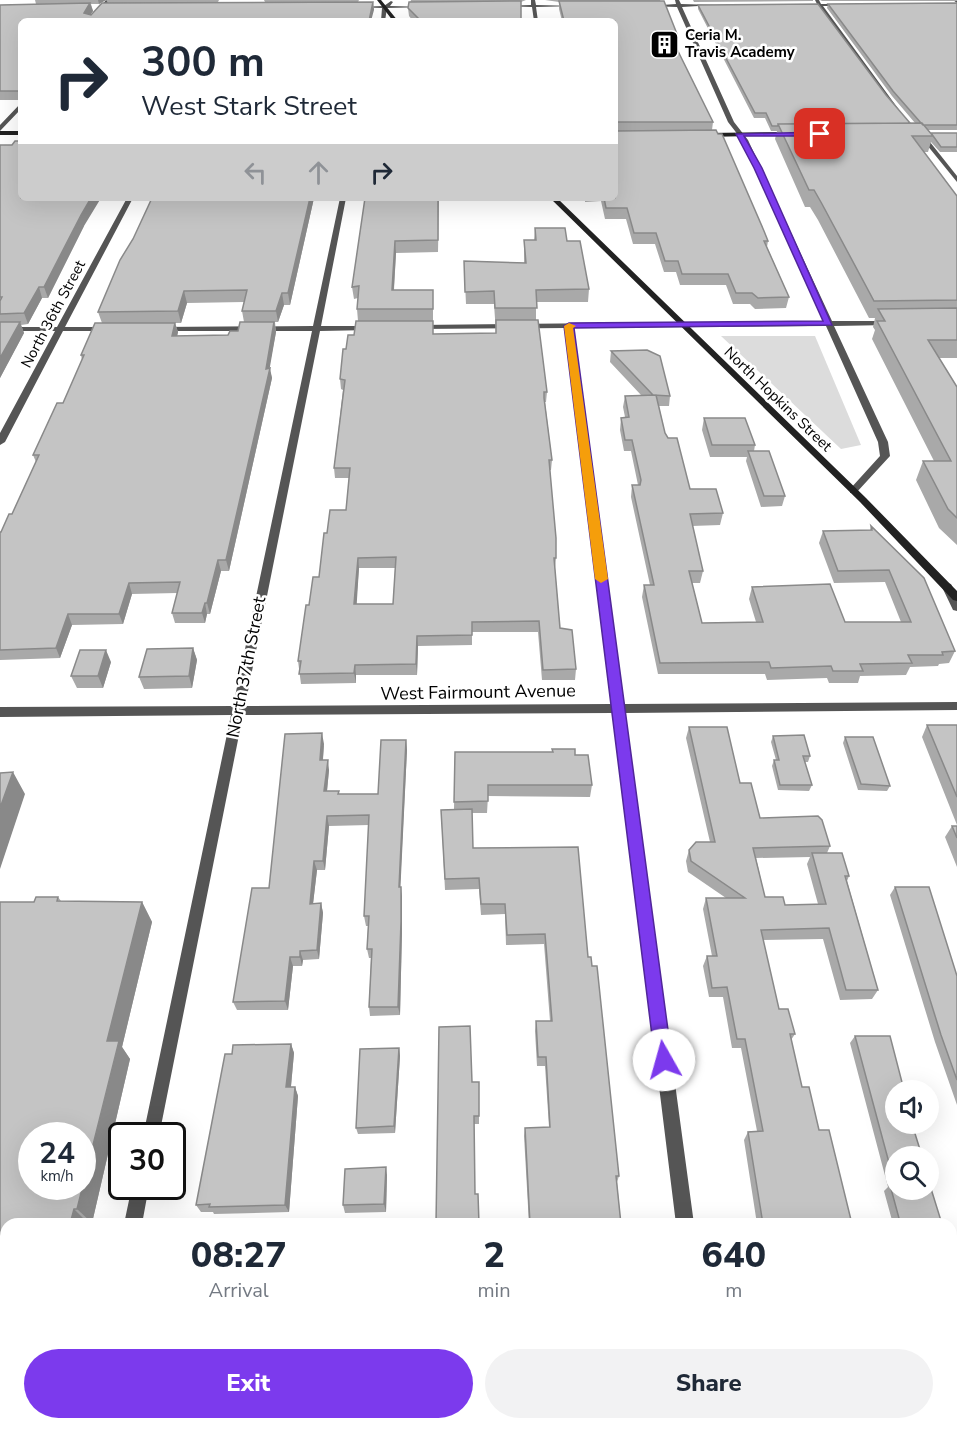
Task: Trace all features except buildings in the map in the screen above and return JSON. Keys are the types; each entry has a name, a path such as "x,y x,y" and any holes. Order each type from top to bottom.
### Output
{"main road":[{"path":"379,0 394,18"},
{"path":"698,128 802,134"},
{"path":"694,135 796,128"},
{"path":"0,131 18,133"},
{"path":"921,131 931,134"},
{"path":"0,141 18,141"},
{"name":"North Hopkins Street","path":"556,201 854,491 957,597"}],"street":[{"path":"93,18 108,0"},
{"path":"383,18 385,7 394,0"},
{"path":"818,2 911,128 921,131 957,180"},
{"path":"798,5 818,2 853,5"},
{"path":"949,4 956,2"},
{"path":"534,3 536,18"},
{"path":"502,6 534,3 585,6"},
{"path":"677,3 737,131 758,168 884,449 885,456 854,491"},
{"path":"646,6 677,3 724,5"},
{"path":"350,7 438,7"},
{"path":"88,8 113,8"},
{"path":"0,131 18,109"},
{"name":"North 36th Street","path":"0,442 128,201"},
{"name":"North 37th Street","path":"154,1122 342,201"},
{"path":"406,327 895,323"},
{"path":"569,326 684,1218"},
{"path":"154,329 383,328"},
{"path":"0,329 118,329"},
{"path":"947,586 957,607"},
{"name":"West Fairmount Avenue","path":"0,712 957,706"},
{"path":"134,1218 138,1200"}],"shaded area":[{"path":"721,336 815,336 861,445 841,449"}],"slow traffic":[{"path":"571,326 569,326 601,579"}],"place":[{"name":"Ceria M. Travis Academy","path":"664,44"}],"route":[{"path":"664,1060 569,326 828,323 745,140 740,134 820,134"}]}
